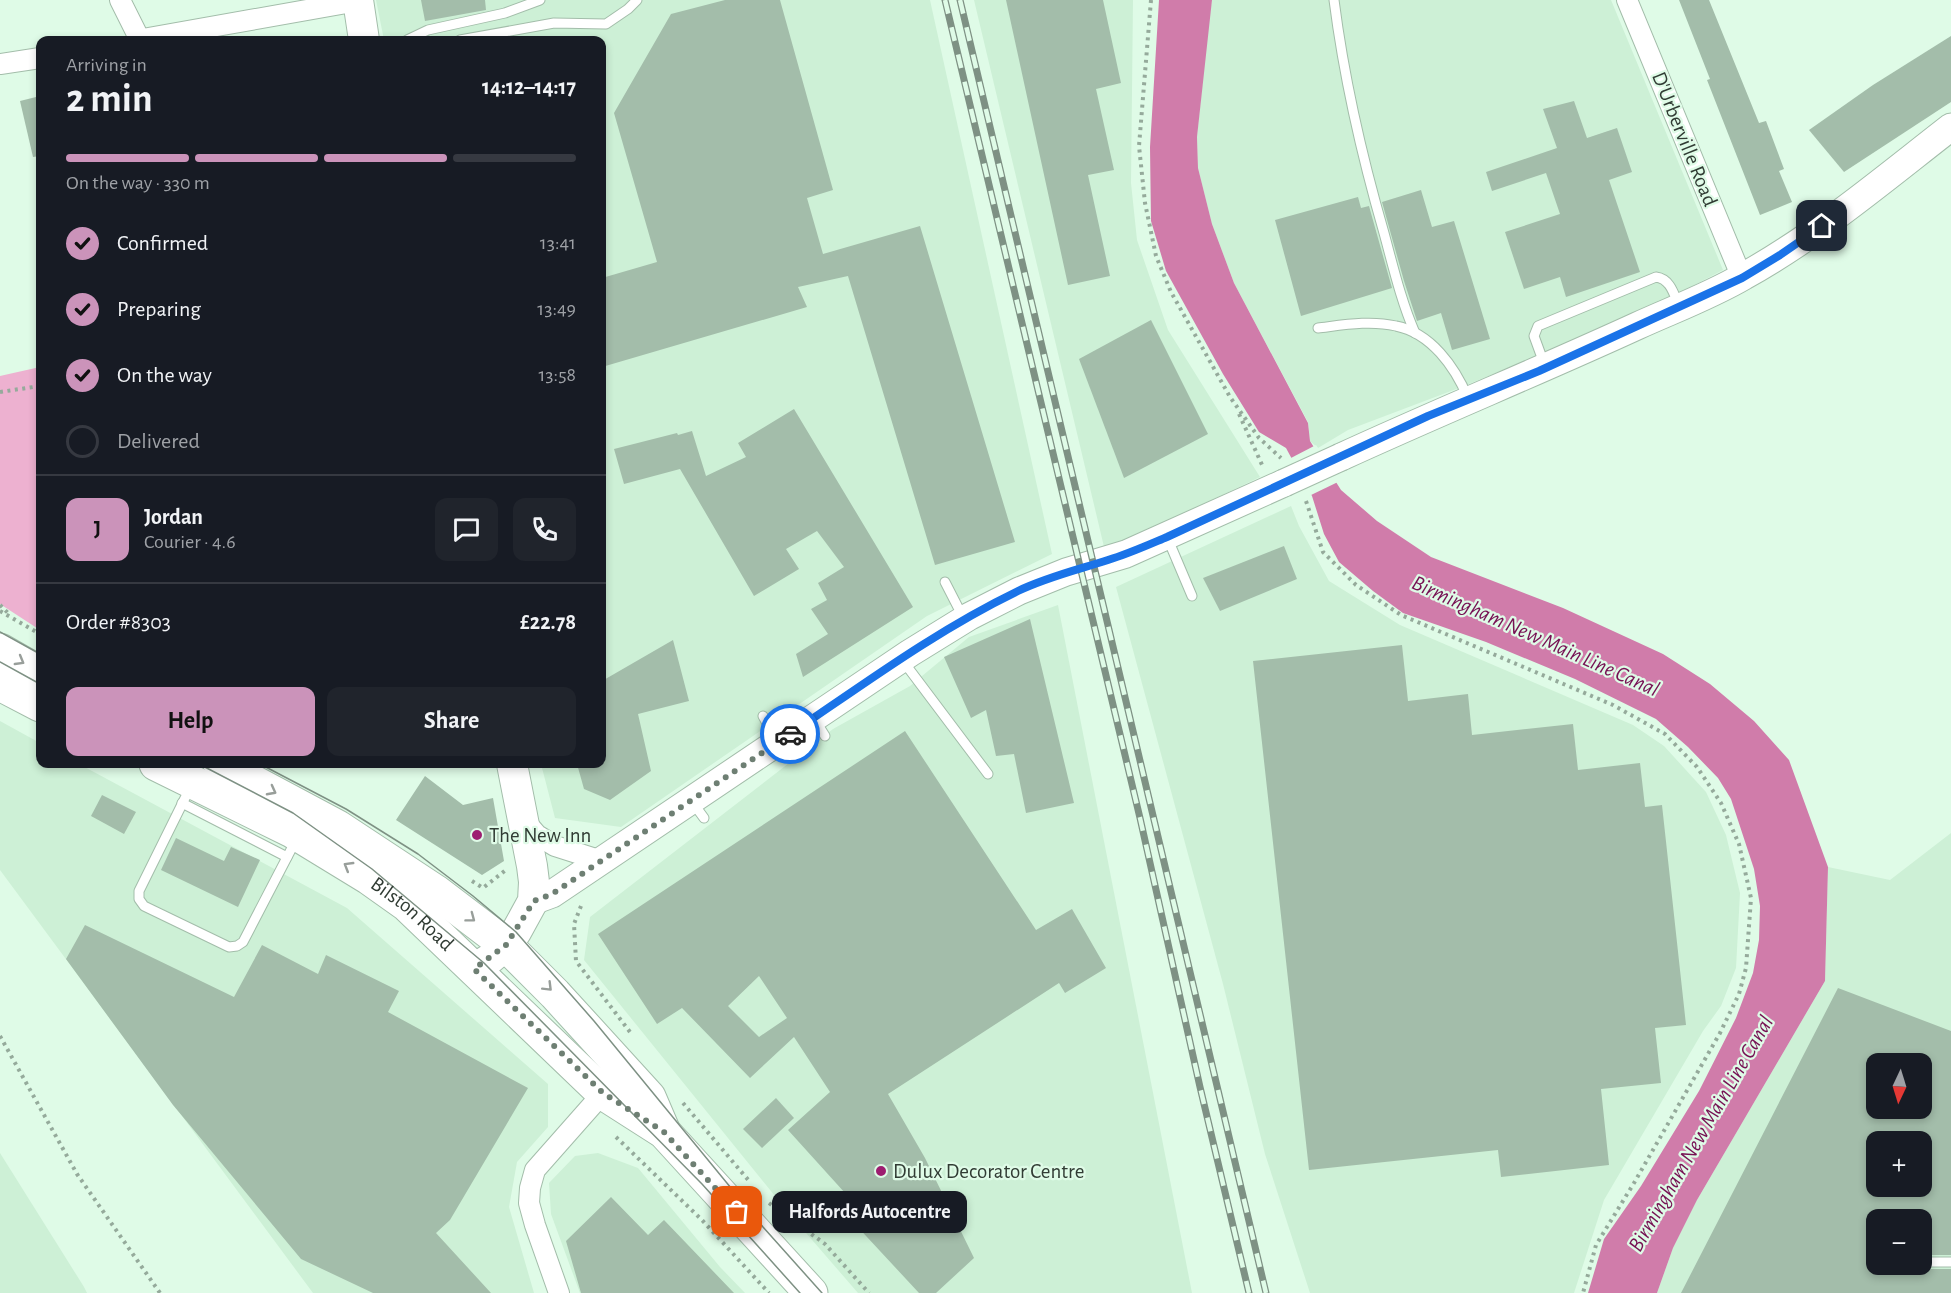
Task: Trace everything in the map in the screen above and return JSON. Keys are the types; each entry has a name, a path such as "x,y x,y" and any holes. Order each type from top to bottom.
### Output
{"highway":[{"path":"0,650 36,671"},
{"path":"0,684 36,703"},
{"name":"Bilston Road","path":"161,768 188,792 292,847 369,879 407,905 603,1093 664,1132 811,1293"},
{"name":"Bilston Road","path":"227,768 338,827 435,891 506,945 555,994 650,1097 664,1132"}],"main road":[{"path":"358,0 363,36"},
{"path":"474,969 506,945 534,901 515,865 524,820 514,768"}],"street":[{"path":"120,0 137,36"},
{"path":"174,36 358,0"},
{"name":"D'Urberville Road","path":"1627,0 1742,278"},
{"path":"0,64 36,59"},
{"path":"534,901 552,894 602,861 698,809 777,742 820,727 901,659 964,620 1019,591 1066,572 1126,554 1167,537 1341,456 1546,368 1742,278 1822,226 1951,127"},
{"path":"524,820 537,835 555,846 602,861"},
{"path":"559,1293 535,1226 529,1203 530,1188 535,1170 603,1093"}],"lane":[{"path":"415,36 428,30 505,13 540,0"},
{"path":"482,36 554,23 606,24 637,0"},
{"path":"1334,0 1340,50 1373,196 1406,312 1415,333"},
{"path":"1546,368 1534,336 1538,326 1656,277 1664,278 1668,282 1680,307"},
{"path":"1318,328 1384,324 1399,326 1415,333 1430,343 1454,368 1468,400"},
{"path":"1167,537 1192,596"},
{"path":"945,582 964,620"},
{"path":"901,659 988,774"},
{"path":"763,716 777,742"},
{"path":"188,792 139,891 139,899 144,906 229,947 237,946 243,942 292,847"},
{"path":"1932,1262 1951,1262"}],"path":[{"path":"1151,0 1139,146 1145,203 1156,256 1171,292 1235,404 1259,438 1278,454 1323,552 1356,585 1401,615 1613,705 1665,734 1697,767 1721,803 1739,844 1750,898 1746,968 1739,994 1720,1033 1596,1245 1583,1293"},
{"path":"0,393 36,387"},
{"path":"1235,404 1266,473 1291,481"},
{"path":"0,605 12,618"},
{"path":"0,611 36,632"},
{"path":"469,880 483,888 515,865"},
{"path":"568,884 581,904 574,924 576,962 631,1032"},
{"path":"0,1036 77,1174 160,1293"},
{"path":"681,1100 753,1185"},
{"path":"768,1202 825,1244 869,1293"}],"shaded area":[{"path":"376,0 930,0 1052,554 927,616 621,827 555,818 542,768 606,768 606,36 383,36"},
{"path":"974,0 1133,0 1131,183 1137,240 1168,330 1260,477 1105,551"},
{"path":"1212,0 1611,0 1723,270 1637,315 1459,388 1348,430 1318,448 1310,441 1308,422 1234,283 1212,224 1198,168 1197,137 1203,55"},
{"path":"36,368 36,627 0,604 0,376"},
{"path":"1291,506 1299,526 1329,581 1400,625 1633,725 1664,746 1706,792 1726,835 1740,893 1736,968 1721,1006 1703,1031 1604,1200 1574,1293 1310,1293 1265,1154 1223,984 1116,587"},
{"path":"1058,605 1192,1293 858,1293 787,1211 584,960 590,917 833,729 910,686 969,637"},
{"path":"0,721 36,741 36,768 86,768 347,908 548,1084 548,1127 517,1162 509,1207 534,1293 313,1293 0,870"},
{"path":"1951,833 1951,1293 1657,1293 1673,1248 1697,1200 1825,981 1828,867 1890,880"},
{"path":"0,1153 84,1287 87,1293 0,1293"},
{"path":"598,1153 638,1168 720,1267 745,1293 580,1293 551,1214 549,1183 575,1156"}],"water":[{"name":"Birmingham New Main Line Canal","path":"1159,0 1212,0 1197,137 1198,168 1212,224 1234,283 1308,423 1310,441 1341,490 1377,521 1431,557 1563,608 1663,654 1710,684 1754,721 1789,760 1828,867 1825,981 1697,1200 1673,1248 1657,1293 1588,1293 1604,1239 1641,1186 1699,1091 1736,1018 1753,973 1759,940 1760,906 1754,869 1731,799 1718,778 1656,719 1575,679 1486,642 1403,613 1339,562 1324,534 1312,496 1286,448 1259,432 1223,374 1166,271 1151,221 1150,147"}],"pier":[{"path":"1316,445 1340,481 1309,496 1289,459"}],"building":[{"path":"421,0 485,0 486,10 425,21"},
{"path":"725,0 780,0 833,190 807,198 823,254 920,226 1015,542 935,565 848,276 798,287 807,307 606,366 606,277 657,262 614,113 671,14"},
{"path":"1006,0 1103,0 1121,83 1096,89 1114,170 1088,175 1110,276 1068,285"},
{"path":"1679,0 1709,0 1759,123 1766,121 1784,169 1779,171 1792,202 1760,215 1707,80 1710,79"},
{"path":"1951,36 1951,102 1844,172 1809,130 1873,85"},
{"path":"36,97 36,157 33,157 20,101"},
{"path":"1574,101 1587,138 1617,128 1632,172 1609,180 1640,272 1566,297 1560,277 1524,289 1505,232 1560,214 1546,173 1492,191 1486,172 1557,148 1543,109"},
{"path":"1421,190 1432,227 1454,221 1490,339 1452,350 1441,313 1417,321 1382,202"},
{"path":"1358,197 1361,208 1369,206 1392,288 1301,316 1275,220"},
{"path":"1151,320 1208,434 1124,478 1079,359"},
{"path":"794,409 913,607 803,677 796,654 828,634 811,609 827,600 818,583 844,567 817,531 786,549 799,569 754,596 680,469 624,484 614,449 692,431 706,476 746,457 738,443"},
{"path":"1284,546 1297,579 1220,611 1203,578"},
{"path":"1030,619 1074,803 1026,813 1014,754 996,756 986,710 971,718 944,657"},
{"path":"673,640 689,701 638,714 651,771 610,800 584,789 578,768 606,768 606,679"},
{"path":"1402,645 1408,701 1468,694 1472,735 1573,724 1578,770 1640,763 1645,807 1662,805 1686,1025 1655,1028 1661,1083 1601,1089 1609,1165 1501,1177 1498,1150 1309,1170 1253,661"},
{"path":"905,731 1036,930 1072,909 1106,968 1065,993 1059,983 888,1094 925,1158 974,1258 936,1293 919,1293 854,1223 864,1214 788,1130 830,1092 794,1037 750,1078 682,1008 657,1024 598,934","holes":["759,976 787,1018 759,1037 728,1006"]},
{"path":"425,776 463,805 493,798 504,861 482,875 396,820"},
{"path":"102,795 136,812 124,834 91,816"},
{"path":"176,838 224,861 231,847 260,860 238,907 161,870"},
{"path":"85,925 234,997 262,945 318,974 326,955 399,991 388,1012 528,1088 450,1220 436,1233 491,1293 373,1293 301,1259 173,1105 66,959"},
{"path":"1838,988 1951,1031 1951,1255 1932,1255 1932,1209 1866,1209 1866,1275 1932,1275 1932,1269 1951,1269 1951,1293 1681,1293"},
{"path":"776,1098 794,1118 762,1148 743,1129"},
{"path":"611,1197 648,1235 664,1220 734,1293 581,1293 566,1241"}],"tram line":[{"path":"0,632 36,652"},
{"path":"0,662 36,682"},
{"path":"207,768 293,813 372,869 484,963 702,1184 800,1293"},
{"path":"268,768 346,809 418,854 516,932 594,1021 763,1227 822,1293"}],"railway":[{"path":"945,0 1140,818 1249,1293"},
{"path":"960,0 1266,1293"}],"way so far":[{"path":"737,1212 664,1132 603,1093 474,969 506,945 534,901 552,894 790,734"}],"place":[{"name":"The New Inn","path":"477,835"},
{"name":"Dulux Decorator Centre","path":"881,1171"},
{"name":"Halfords Autocentre","path":"737,1212"}],"route":[{"path":"790,734 910,653 970,616 1019,591 1066,572 1126,554 1167,537 1428,416 1539,371 1742,278 1822,226"}]}
